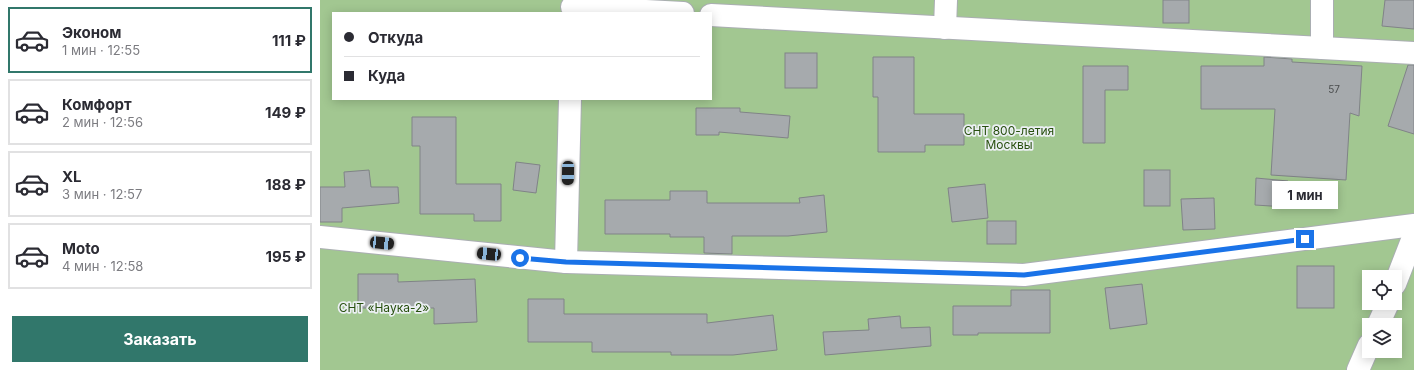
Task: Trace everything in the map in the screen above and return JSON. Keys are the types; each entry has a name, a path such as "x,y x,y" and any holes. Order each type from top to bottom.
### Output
{"street":[{"path":"945,28 946,0"},
{"path":"1322,0 1322,48"},
{"path":"572,7 664,12"},
{"path":"712,14 1414,53"},
{"path":"566,262 570,100"},
{"path":"320,237 566,262 1024,275 1414,225"},
{"path":"1400,270 1414,235"},
{"path":"1358,370 1363,358"}],"green space":[{"name":"СНТ 800-летия Москвы","path":"320,0 1414,0 1414,370 320,370"}],"building":[{"path":"1163,0 1189,0 1189,23 1163,23"},
{"path":"1385,0 1414,0 1414,29 1382,26"},
{"path":"785,53 817,53 817,88 785,88"},
{"path":"873,57 914,57 914,114 964,114 964,145 925,145 925,152 878,152 878,97 873,97"},
{"path":"1264,57 1292,59 1292,62 1362,66 1359,116 1350,113 1346,180 1271,175 1275,109 1201,109 1201,66 1264,66"},
{"path":"1408,65 1414,65 1414,134 1388,126"},
{"path":"1083,66 1128,66 1128,90 1105,90 1105,143 1083,143"},
{"path":"696,108 740,108 740,112 790,116 788,138 719,132 719,135 696,135"},
{"path":"412,117 456,117 456,184 501,184 501,221 474,221 474,214 420,214 420,146 412,146"},
{"path":"516,162 540,165 536,193 513,190"},
{"path":"369,170 371,187 398,187 399,203 342,208 342,222 320,222 320,187 345,187 344,172"},
{"path":"1144,170 1170,170 1170,206 1144,206"},
{"path":"1256,178 1288,181 1286,207 1255,205"},
{"path":"985,184 988,218 952,222 948,188"},
{"path":"670,191 707,191 707,203 800,203 799,198 824,195 827,232 788,236 732,236 732,254 704,253 704,237 670,237 670,234 605,234 605,200 670,200"},
{"path":"1214,198 1215,229 1183,230 1181,199"},
{"path":"987,221 1016,221 1016,244 987,244"},
{"path":"1297,266 1334,266 1334,308 1297,308"},
{"path":"358,274 398,274 398,282 475,279 477,322 434,324 434,308 358,308"},
{"path":"1142,284 1147,324 1110,329 1105,288"},
{"path":"1011,290 1050,290 1050,333 978,333 978,335 953,335 953,306 1011,306"},
{"path":"528,299 564,299 564,314 707,314 707,323 773,315 777,350 733,355 671,355 671,352 592,352 592,342 528,342"},
{"path":"900,316 901,328 930,327 931,346 825,355 823,332 869,330 868,319"}],"route":[{"path":"520,258 566,262 1024,275 1305,239"}],"park label":[{"name":"СНТ «Наука-2»","path":"384,307"}]}
